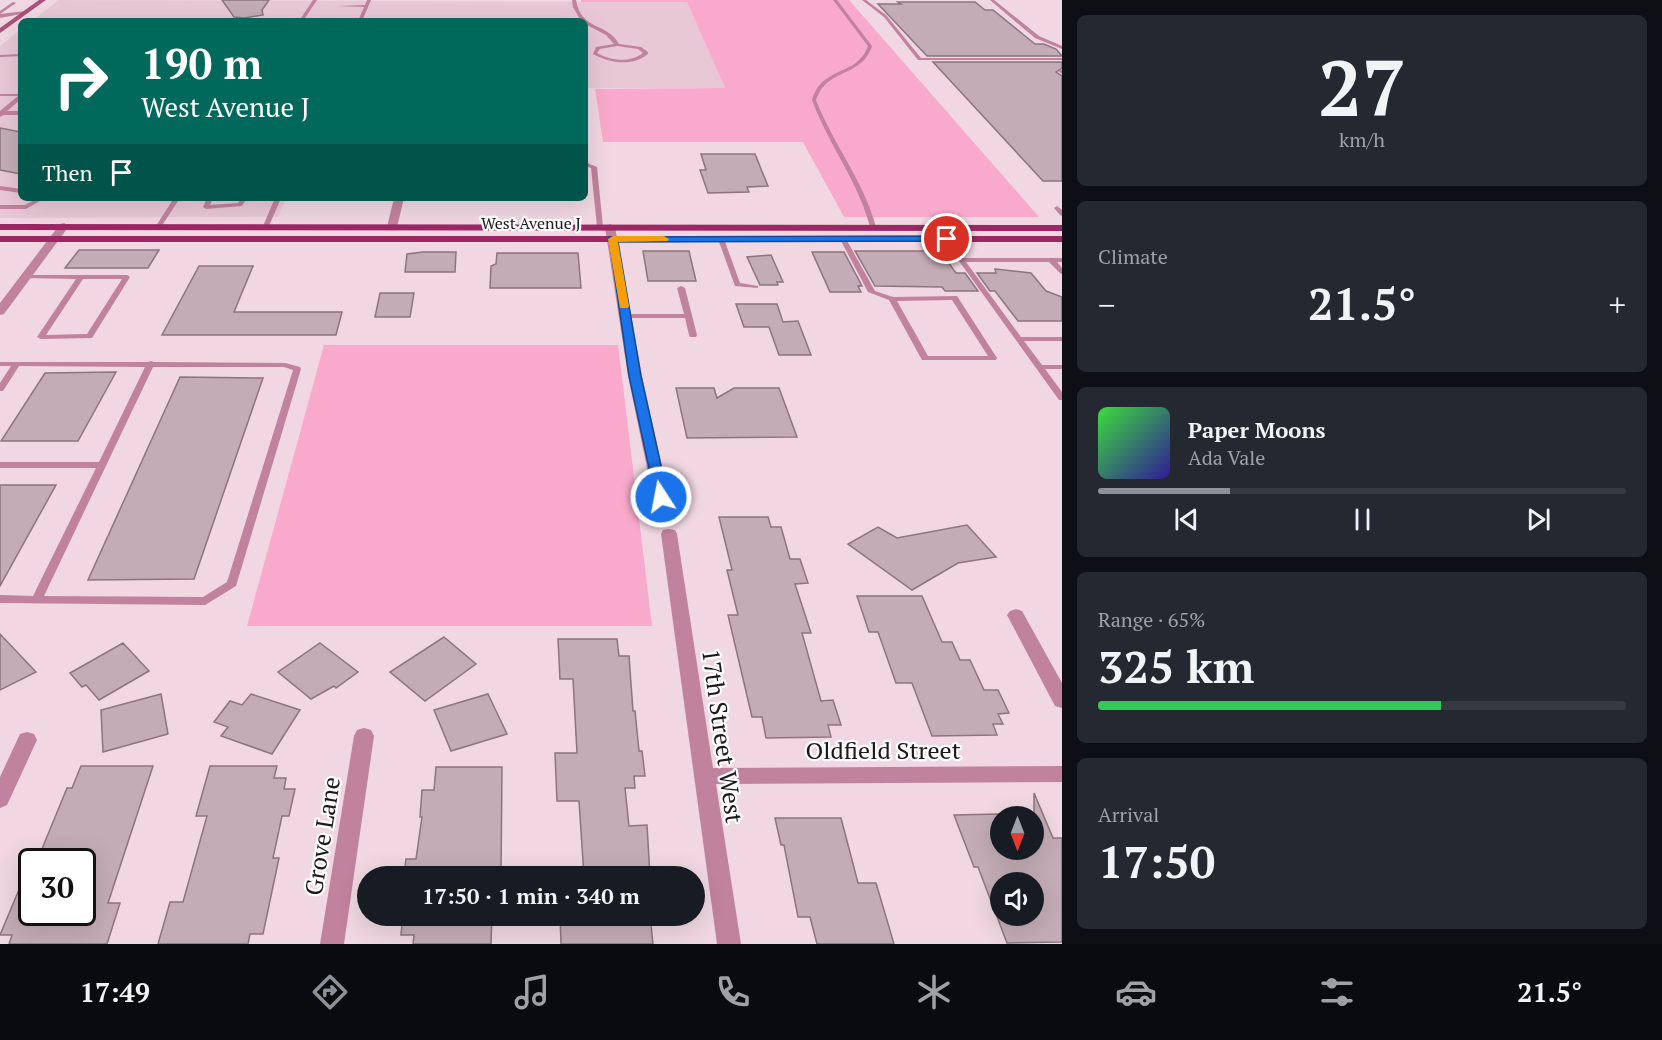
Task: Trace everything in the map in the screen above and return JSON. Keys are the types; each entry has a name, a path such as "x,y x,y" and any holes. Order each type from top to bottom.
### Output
{"main road":[{"path":"259,240 284,232 374,233 392,226"},
{"name":"West Avenue J","path":"0,227 497,227 608,231 721,239 1062,239"},
{"path":"389,240 408,232 472,232 497,227"},
{"name":"West Avenue J","path":"0,239 389,240 608,231 873,227 1062,230"},
{"path":"969,239 979,232 1062,230"}],"street":[{"path":"0,31 43,0"},
{"path":"0,16 24,12"},
{"path":"0,16 10,23"},
{"path":"392,226 398,201"},
{"path":"0,311 64,226"},
{"path":"608,231 635,376 661,497"},
{"name":"17th Street West","path":"669,534 729,944"},
{"path":"1016,615 1062,701"},
{"name":"Grove Lane","path":"332,944 364,736"},
{"path":"0,800 27,740"},
{"name":"Oldfield Street","path":"703,776 1062,774"}],"lane":[{"path":"303,18 315,0"},
{"path":"362,0 368,3"},
{"path":"340,6 379,0"},
{"path":"574,0 575,8 581,18"},
{"path":"835,0 870,46 869,54 853,67 821,86 814,100 819,115 859,187 873,227"},
{"path":"864,0 870,7 878,9 909,49 920,59 1062,59"},
{"path":"992,0 1037,37 1062,48"},
{"path":"0,16 14,3"},
{"path":"361,18 368,3"},
{"path":"588,24 604,31 616,40 617,45"},
{"path":"588,52 617,45 639,48 646,53 635,59 617,60 600,57 595,51"},
{"path":"0,59 18,58"},
{"path":"0,95 18,95"},
{"path":"1,114 18,98"},
{"path":"1,114 18,113"},
{"path":"588,165 594,166 608,231"},
{"path":"0,188 18,191"},
{"path":"0,207 26,207 37,201"},
{"path":"159,226 175,201"},
{"path":"209,201 206,207 234,207 240,205 242,201"},
{"path":"266,226 277,201"},
{"path":"1062,208 1057,208 1062,214"},
{"path":"721,239 737,285 756,287"},
{"path":"843,239 872,292 892,298 954,298 993,358 925,358 892,298"},
{"path":"947,239 1062,398"},
{"path":"961,260 1062,260"},
{"path":"1051,260 1062,272"},
{"path":"26,276 81,277 126,278 89,336 41,337 81,277"},
{"path":"681,288 693,335"},
{"path":"625,316 688,316"},
{"path":"1020,339 1062,339"},
{"path":"37,599 101,465 136,399 151,363"},
{"path":"0,364 285,364 297,369 232,584 205,601 0,599"},
{"path":"0,389 17,364"},
{"path":"1040,367 1062,366"},
{"path":"0,465 101,465"}],"shaded area":[{"path":"59,0 687,2 725,88 588,88 588,18 36,18"},
{"path":"581,0 849,0 1039,217 844,217 803,142 603,142 595,89 725,88 687,2 581,2"},
{"path":"18,31 18,201 285,201 278,217 0,218 0,46"},
{"path":"324,345 618,345 652,626 247,626"}],"building":[{"path":"222,0 269,0 262,10 263,15 244,18 234,17"},
{"path":"898,2 975,2 985,10 993,10 1035,44 1044,44 1056,49 1062,56 927,56 878,4 901,4"},
{"path":"933,62 1062,62 1062,68 1056,72 1062,76 1062,181 1043,181"},
{"path":"0,128 18,131 18,173 0,170"},
{"path":"701,154 755,154 768,186 747,187 749,192 708,193 700,170 706,170"},
{"path":"79,250 159,250 148,268 65,268"},
{"path":"643,251 689,251 696,281 648,281"},
{"path":"855,251 940,251 956,273 965,273 978,291 945,291 942,287 875,286"},
{"path":"456,252 455,272 405,272 407,254"},
{"path":"812,252 844,252 862,286 858,286 861,292 830,292"},
{"path":"497,253 578,253 581,288 490,288 491,266 496,264"},
{"path":"771,255 783,282 777,282 778,285 760,285 747,257"},
{"path":"199,266 253,266 234,312 342,312 336,335 162,335"},
{"path":"995,269 1031,273 1046,291 1062,297 1062,321 1018,321 995,291 990,291 977,273 996,273"},
{"path":"380,293 414,293 410,317 375,317"},
{"path":"736,304 777,304 783,322 798,321 811,355 779,355 769,327 744,327"},
{"path":"116,372 78,441 1,441 45,373"},
{"path":"180,377 263,378 194,579 88,580"},
{"path":"676,388 714,388 717,398 734,388 779,388 797,437 687,438"},
{"path":"0,485 56,485 0,586"},
{"path":"719,517 768,517 771,527 781,527 790,559 800,559 808,583 795,584 811,633 802,633 821,701 833,700 841,725 828,725 831,737 766,738 762,717 752,717 728,615 738,615 727,570 732,570"},
{"path":"967,525 996,557 958,563 912,590 848,544 878,527 897,538"},
{"path":"857,596 922,596 942,642 952,642 960,660 970,660 984,690 998,690 1009,713 998,714 1003,724 993,724 997,735 932,736 912,683 896,683 878,632 869,632"},
{"path":"0,634 36,672 0,690"},
{"path":"444,637 476,664 425,701 390,672"},
{"path":"558,639 617,639 619,656 629,656 633,711 635,711 639,751 642,751 645,776 634,776 635,788 625,788 629,826 647,825 649,866 583,866 579,801 557,801 555,753 577,753 573,679 560,679"},
{"path":"123,643 149,671 99,700 86,685 82,687 70,673"},
{"path":"320,643 358,672 336,688 334,686 311,699 278,672"},
{"path":"161,694 168,734 103,752 101,710"},
{"path":"251,694 300,710 272,754 221,736 228,727 214,722 230,701 242,705"},
{"path":"488,694 507,734 451,751 434,710"},
{"path":"81,766 153,766 108,903 120,903 107,944 9,944 12,935 0,935 18,892 18,926 96,926 96,848 42,848 67,788 72,788"},
{"path":"210,766 277,766 274,778 286,778 284,789 295,789 289,816 282,816 273,858 279,858 263,934 250,934 248,944 158,944 170,902 183,902 207,816 196,816"},
{"path":"436,767 502,767 501,866 405,866 406,859 416,859 422,817 420,817 422,790 434,790"},
{"path":"1034,793 1039,806 1034,806"},
{"path":"990,814 990,860 1044,860 1044,817 1053,838 1062,838 1062,942 1007,943 1001,926 1044,926 1044,872 990,872 990,898 978,867 974,867 954,815"},
{"path":"775,818 841,818 858,883 876,883 894,944 817,944 810,917 798,917 784,845 781,845"},
{"path":"402,926 492,926 491,944 413,944 414,935 401,935"},
{"path":"560,926 651,926 653,944 561,944"}],"slow traffic":[{"path":"624,306 613,239 664,239"}],"route":[{"path":"661,497 635,376 613,239 947,239"}]}
